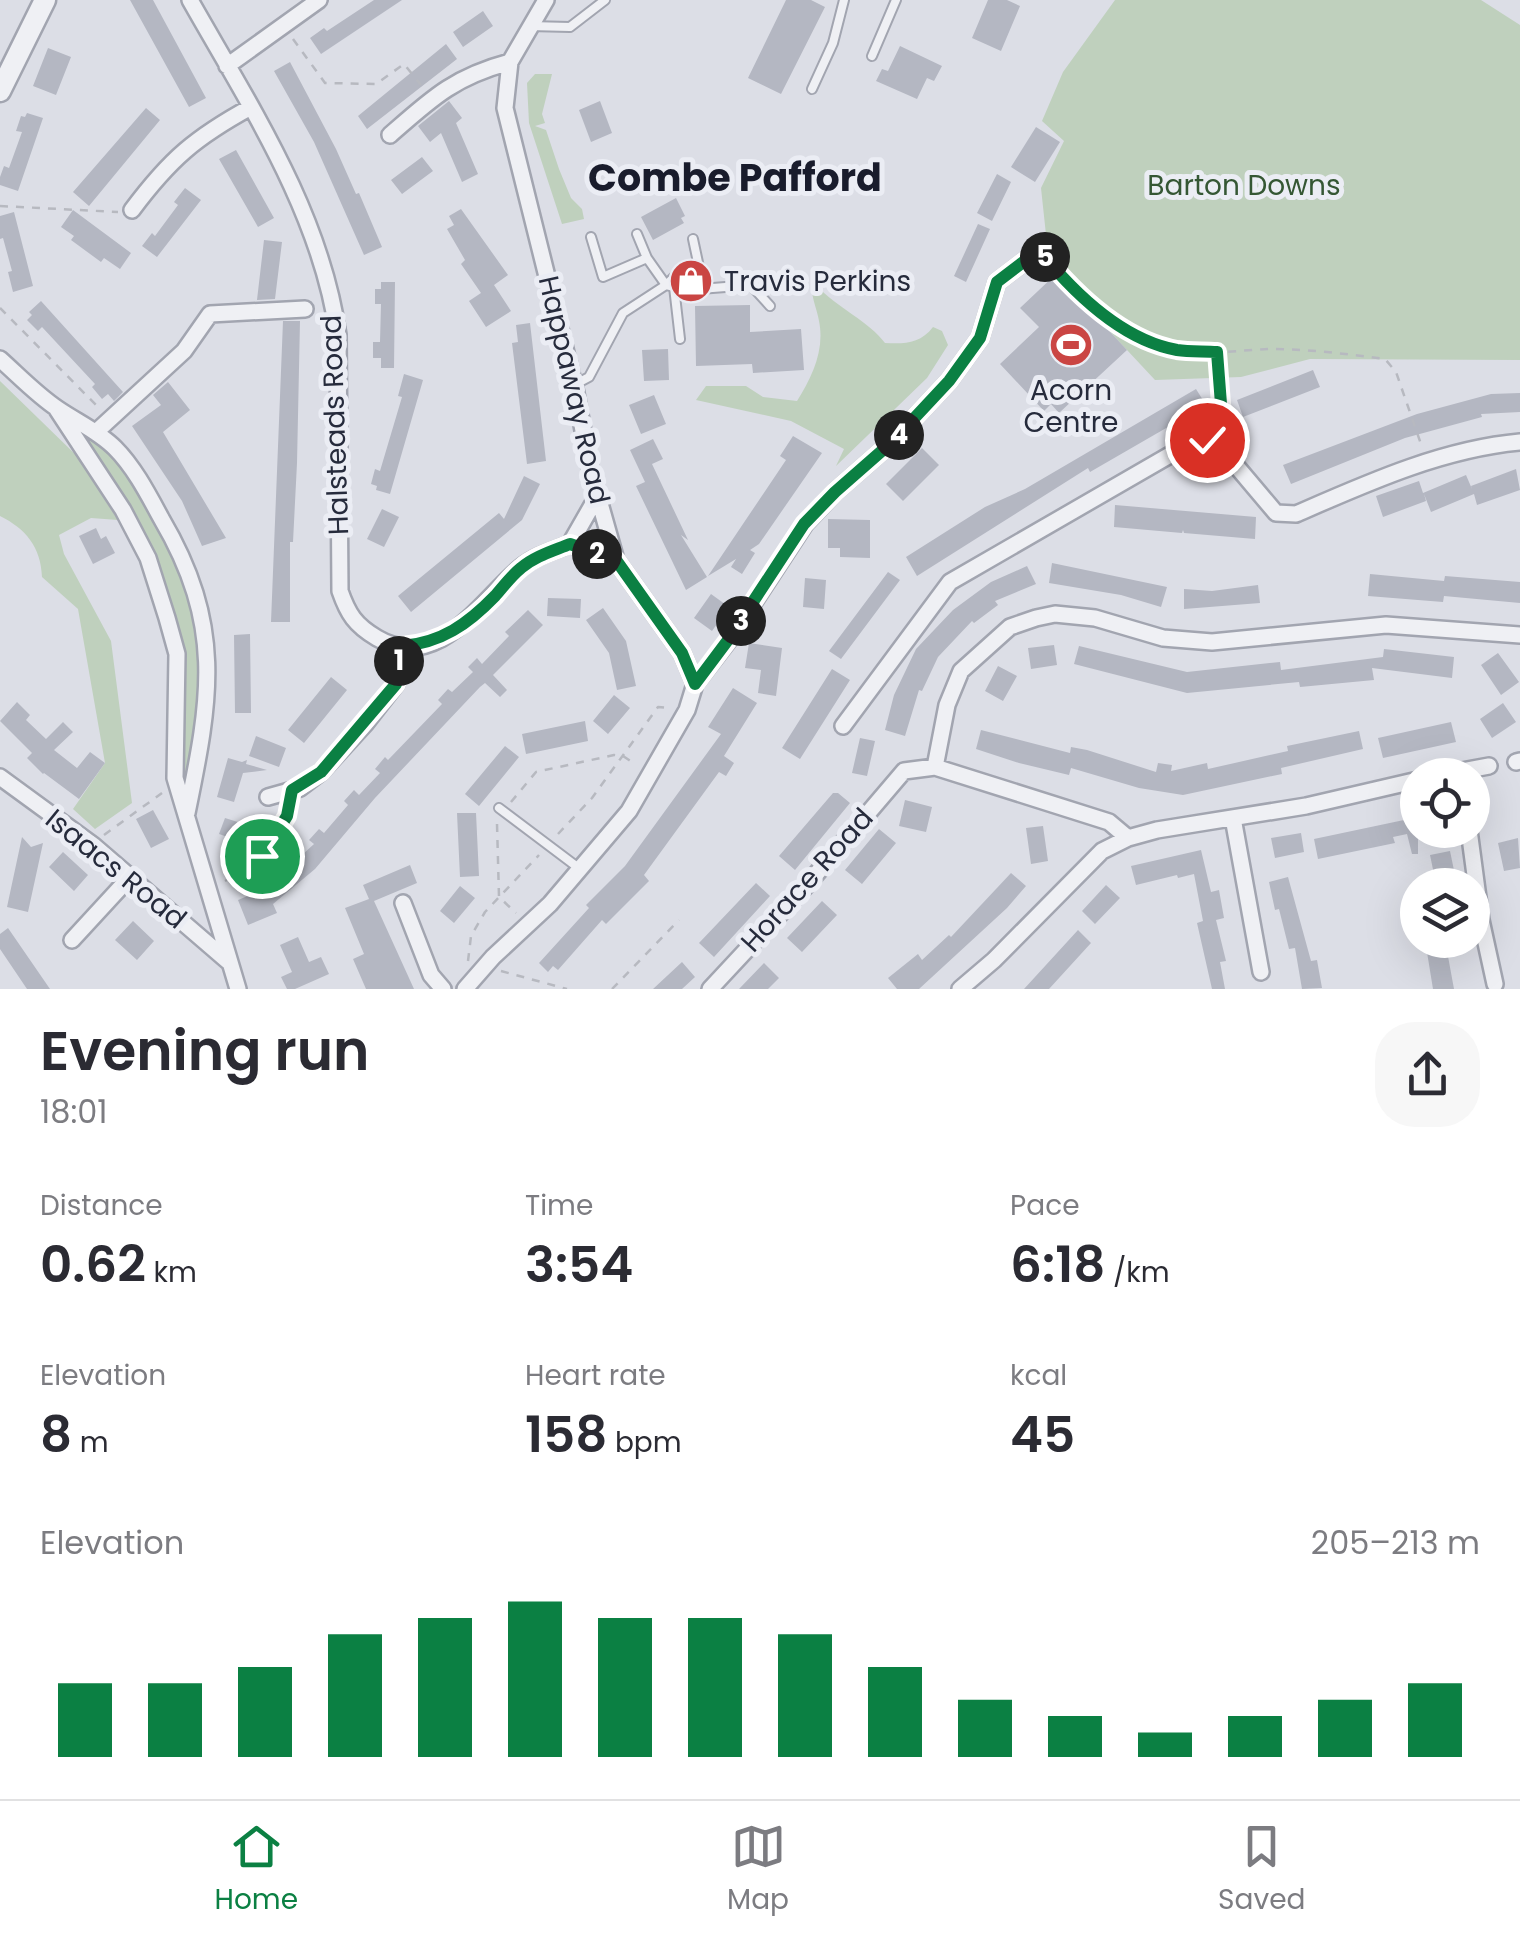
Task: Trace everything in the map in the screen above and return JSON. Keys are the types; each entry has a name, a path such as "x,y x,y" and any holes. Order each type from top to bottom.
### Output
{"street":[{"path":"0,91 45,0"},
{"name":"Halsteads Road","path":"190,0 251,108 312,231 334,305 338,336 340,591 350,618 359,627 384,642 402,646"},
{"path":"228,66 319,0"},
{"name":"Happaway Road","path":"546,0 510,62 505,108 616,560 682,653 695,684"},
{"path":"390,135 437,94 472,72 510,62"},
{"path":"132,210 153,181 204,133 251,108"},
{"path":"465,989 580,869 629,811 687,710 695,684 804,524 892,442 949,381 980,338 997,282 1043,247"},
{"path":"96,432 184,351 210,314 305,309"},
{"path":"0,359 56,408 118,450 172,536 204,619 209,669 206,720 187,815"},
{"path":"56,408 148,558 168,618 177,654 177,787 238,989"},
{"path":"843,726 950,582 1190,444 1207,440 1227,454 1276,512 1296,514 1427,462 1482,446 1520,442"},
{"path":"268,796 292,790 321,772 396,684 402,646 423,644 451,634 482,609 517,570 570,544 598,495"},
{"path":"570,544 616,560"},
{"path":"1128,838 1108,822 934,767 946,706 960,671 1010,627 1056,614 1095,618 1163,638 1212,642 1386,625 1520,635"},
{"name":"Horace Road","path":"710,989 806,886 904,771 934,767"},
{"name":"Isaacs Road","path":"0,777 93,846 230,964"},
{"path":"960,989 1102,851 1128,838 1306,806 1400,784"},
{"path":"1233,818 1261,972"},
{"path":"1472,848 1481,920 1495,984"},
{"path":"72,940 130,878"},
{"path":"403,903 431,975 443,989"}],"lane":[{"path":"529,26 570,27 605,0"},
{"path":"812,89 833,43 844,0"},
{"path":"872,56 896,0"},
{"path":"637,234 647,258 670,286 680,338"},
{"path":"590,237 603,277 647,258"},
{"path":"670,286 675,276 699,267 693,239"},
{"path":"574,385 588,377 623,313 645,296 670,286 687,290 751,285 770,306"},
{"path":"501,810 580,869"}],"path":[{"path":"284,26 324,84 376,84 404,64 422,86 430,86 437,94"},
{"path":"0,206 109,214 132,210"},
{"path":"1043,247 1094,308 1120,326 1175,350 1271,349 1385,359 1396,372 1427,462"},
{"path":"0,308 94,403"},
{"path":"1207,440 1222,417 1217,352"},
{"path":"467,970 471,936 499,897 592,798 658,707 687,710"},
{"path":"528,924 499,897 497,818 501,810 536,772 623,756 650,774"},
{"path":"93,846 156,794 177,787"},
{"path":"209,886 229,880 262,856 287,816 292,790"},
{"path":"612,989 679,920"},
{"path":"492,959 502,972 567,989"}],"green space":[{"name":"Barton Downs","path":"1115,0 1481,0 1520,25 1520,360 1310,359 1241,377 1155,380 1056,274 1047,244 1041,188 1064,141 1042,121 1063,72"},
{"path":"535,74 552,74 542,114 545,123 535,126 546,130 571,198 582,209 584,219 562,224 529,123 527,83"},
{"path":"816,285 885,343 917,340 933,327 942,331 948,345 927,378 836,466 844,449 791,421 696,400 706,386 746,386 763,397 797,401 819,353 820,332 812,288"},
{"path":"0,381 76,455 118,520 91,518 59,535 64,554 111,641 132,803 95,829 73,809 105,763 78,609 42,577 39,557 30,540 0,516"},
{"path":"56,408 96,432 172,536 209,669 187,815 175,778 177,654 148,558"}],"building":[{"path":"130,0 153,0 206,98 189,107"},
{"path":"374,0 402,0 321,54 310,38"},
{"path":"786,0 811,0 825,7 781,94 748,78"},
{"path":"988,0 1007,0 1020,6 1001,51 972,38"},
{"path":"483,11 493,26 463,47 453,32"},
{"path":"446,44 457,59 367,129 358,116"},
{"path":"900,46 942,66 934,81 927,78 917,99 876,81 882,69 888,71"},
{"path":"48,48 71,57 56,95 33,86"},
{"path":"290,62 356,194 359,193 382,247 364,255 314,142 274,71"},
{"path":"449,101 462,118 456,123 478,174 462,182 441,133 430,142 418,126"},
{"path":"600,101 612,133 591,142 579,110"},
{"path":"146,108 160,120 89,206 73,192"},
{"path":"27,113 43,118 18,191 0,185 0,177 4,166 9,168 22,132 16,131 21,116"},
{"path":"1036,127 1060,142 1035,182 1011,167"},
{"path":"236,150 274,218 258,227 219,159"},
{"path":"422,157 433,171 402,194 391,180"},
{"path":"997,174 1011,182 992,221 977,213"},
{"path":"185,188 201,200 157,257 142,246 152,233 155,236 178,205 174,202"},
{"path":"676,198 685,216 681,218 684,223 653,240 641,217"},
{"path":"461,209 508,275 494,285 511,311 486,327 469,301 481,293 461,264 465,260 447,229 454,225 449,216"},
{"path":"73,210 131,253 120,269 104,258 101,262 71,240 74,236 61,227"},
{"path":"14,212 33,286 13,292 8,272 12,271 3,238 0,239 0,216"},
{"path":"978,224 990,229 966,282 954,276"},
{"path":"264,240 282,242 275,299 257,300"},
{"name":"Acorn Centre","path":"1056,274 1127,350 1059,413 1051,404 1044,411 1000,364 1039,327 1020,308"},
{"path":"381,282 395,282 394,368 381,368 381,358 373,358 373,342 380,342 381,304 375,304 375,289 381,289"},
{"path":"41,301 123,392 114,401 108,394 102,399 92,387 95,384 42,327 38,331 27,320 32,315 29,312"},
{"path":"750,305 750,332 801,329 804,370 753,373 752,364 696,366 695,306"},
{"path":"283,321 300,321 297,463 290,542 290,622 271,622"},
{"path":"530,323 546,461 527,464 512,343 518,342 516,325"},
{"path":"668,349 669,380 644,381 642,350"},
{"path":"1313,370 1320,387 1243,417 1237,400"},
{"path":"404,374 423,380 390,494 371,484 375,469 380,471 402,397 398,396"},
{"path":"168,382 190,410 163,432 226,538 202,546 182,501 132,426 161,405 153,395"},
{"path":"1196,389 1206,405 1090,472 1088,468 917,576 906,557 985,507 1025,489"},
{"path":"1520,393 1520,412 1481,414 1482,417 1405,438 1291,484 1283,465 1417,414 1491,394"},
{"path":"654,395 666,424 641,434 629,405"},
{"path":"793,436 822,453 759,544 750,550 755,553 742,574 731,567 736,559 708,576 786,460 780,456"},
{"path":"653,439 663,459 652,464 688,540 681,535 707,577 686,590 636,486 645,482 630,450"},
{"path":"922,448 939,465 903,501 886,484"},
{"path":"1516,469 1520,490 1477,505 1474,494 1431,512 1424,494 1426,501 1383,517 1376,496 1419,481 1423,493 1466,475 1472,489 1471,486"},
{"path":"524,476 540,484 522,520 411,612 398,596 499,513 504,519"},
{"path":"1115,505 1256,517 1255,539 1114,527"},
{"path":"382,509 399,517 384,547 367,539"},
{"path":"828,519 870,520 870,558 840,557 840,548 828,548"},
{"path":"96,528 101,539 106,536 115,553 93,564 79,536"},
{"path":"1052,563 1167,587 1161,607 1121,595 1049,583"},
{"path":"1027,566 1036,584 995,601 998,605 972,621 938,657 922,691 919,690 905,736 885,730 894,695 916,649 953,610 991,582"},
{"path":"888,572 900,580 841,659 829,651"},
{"path":"1370,574 1444,581 1445,576 1520,582 1520,603 1444,596 1443,602 1368,596"},
{"path":"805,578 826,580 824,609 803,607"},
{"path":"1258,585 1260,603 1184,609 1184,589 1212,591"},
{"path":"711,594 729,607 712,631 694,618"},
{"path":"548,598 581,599 580,618 547,616"},
{"path":"603,608 626,641 636,686 617,690 609,653 586,620"},
{"path":"528,610 543,625 493,675 507,690 500,697 485,683 480,687 375,798 315,869 273,904 277,913 248,925 238,900 281,882 277,878 314,844 309,840 319,829 324,833 348,805 344,801 354,790 359,795 380,773 375,769 385,757 388,760 442,704 438,700 448,689 452,692 473,672 468,667 477,658 482,664 509,636 505,632"},
{"path":"250,634 251,713 235,713 234,635"},
{"path":"749,643 782,648 776,696 758,693 761,670 745,668"},
{"path":"1054,645 1057,665 1031,669 1028,648"},
{"path":"1079,646 1187,672 1280,662 1281,670 1383,657 1384,649 1454,657 1452,678 1372,668 1374,680 1300,687 1299,682 1187,693 1074,664"},
{"path":"1498,653 1519,682 1501,695 1481,665"},
{"path":"998,666 1017,676 1003,701 985,691"},
{"path":"832,669 850,680 800,759 782,748"},
{"path":"331,677 347,690 304,743 288,730"},
{"path":"733,688 757,703 724,756 734,763 726,776 719,772 644,875 649,881 606,924 602,920 558,970 553,966 548,972 539,963 589,908 586,905 625,866 721,734 708,727"},
{"path":"614,695 630,708 608,734 593,721"},
{"path":"17,702 30,715 26,720 46,739 63,722 73,732 54,750 77,768 90,752 105,763 79,799 43,774 27,758 32,753 0,721"},
{"path":"1503,703 1516,722 1492,738 1480,719"},
{"path":"585,721 588,741 526,754 522,734"},
{"path":"1451,722 1456,742 1383,758 1378,738"},
{"path":"981,730 1070,753 1071,747 1087,750 1156,772 1158,763 1172,765 1171,771 1207,763 1208,769 1288,751 1287,746 1359,731 1363,749 1281,768 1282,774 1183,795 1139,788 1071,768 1069,775 1019,763 976,749"},
{"path":"256,736 286,748 279,767 249,756"},
{"path":"860,738 875,741 867,776 852,773"},
{"path":"505,746 519,757 479,806 465,794"},
{"path":"228,758 247,760 246,764 267,770 243,773 234,802 217,797"},
{"path":"833,793 850,803 795,870 779,856"},
{"path":"905,800 932,807 926,832 899,826"},
{"path":"153,810 169,839 151,848 136,819"},
{"path":"457,813 476,813 479,876 460,877"},
{"path":"225,818 257,828 251,845 219,834"},
{"path":"1400,821 1400,836 1393,837 1395,843 1318,859 1314,839"},
{"path":"1043,826 1048,861 1031,864 1026,828"},
{"path":"879,829 896,843 862,884 845,870"},
{"path":"1301,833 1304,852 1275,858 1271,838"},
{"path":"22,837 31,847 43,843 28,912 7,907"},
{"path":"1518,838 1520,868 1504,871 1498,843"},
{"path":"1201,850 1211,892 1219,890 1224,918 1216,920 1226,961 1220,962 1225,989 1212,989 1197,923 1203,921 1194,874 1136,885 1131,866"},
{"path":"1450,851 1454,868 1433,868 1430,855"},
{"path":"63,852 88,875 74,891 49,867"},
{"path":"410,865 417,883 374,901 414,989 366,989 353,959 364,954 345,908 369,899 363,885"},
{"path":"1011,873 1026,886 1007,908 919,989 897,989 888,978 918,954 922,960 951,937"},
{"path":"1288,877 1311,961 1317,960 1322,988 1302,989 1295,948 1289,949 1279,909 1275,910 1269,882"},
{"path":"756,883 770,896 714,957 699,943"},
{"path":"1106,885 1120,898 1095,924 1082,911"},
{"path":"460,886 475,898 454,923 440,911"},
{"path":"822,901 837,915 802,952 787,938"},
{"path":"133,921 154,941 137,960 115,940"},
{"path":"8,928 50,989 27,989 0,949 0,934"},
{"path":"1078,930 1091,943 1049,989 1024,989"},
{"path":"298,937 309,962 321,957 329,974 287,989 281,977 292,972 280,945"},
{"path":"1428,958 1448,958 1454,989 1433,989"},
{"path":"682,962 695,977 682,989 653,989"},
{"path":"764,963 779,978 768,989 739,989"}],"place":[{"name":"Travis Perkins","path":"691,281"},
{"name":"Acorn Centre","path":"1071,345"}],"district":[{"name":"Combe Pafford","path":"735,177"}],"route":[{"path":"262,856 287,816 292,790 321,772 396,684 402,646 423,644 451,634 482,609 517,570 570,544 616,560 682,653 695,684 804,524 892,442 949,381 980,338 997,282 1039,250 1094,308 1120,326 1175,350 1217,352 1222,417 1207,440"}]}
